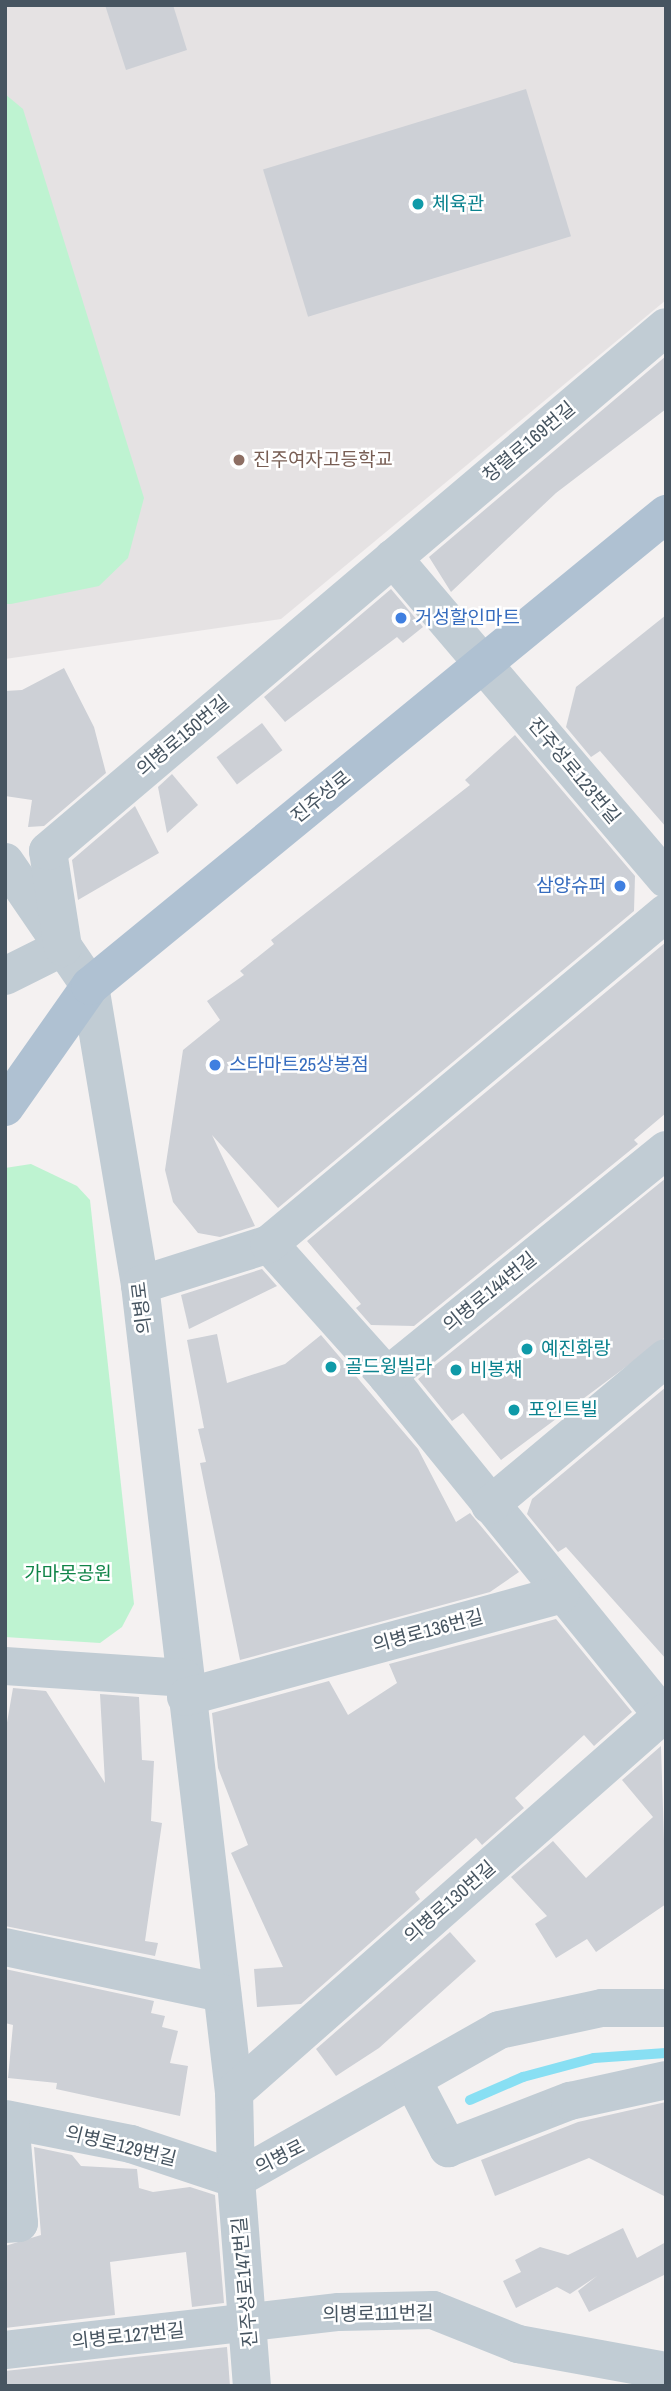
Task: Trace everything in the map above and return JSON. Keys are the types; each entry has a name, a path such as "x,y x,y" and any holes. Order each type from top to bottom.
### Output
{"main road":[{"name":"진주성로","path":"5,1107 90,986 666,514"}],"street":[{"name":"창렬로169번길","path":"393,558 666,327"},
{"name":"진주성로123번길","path":"393,558 666,879"},
{"name":"의병로150번길","path":"63,947 48,851 393,558"},
{"name":"의병로","path":"5,862 90,986 140,1285 234,2092 236,2179 499,2030 601,2008 666,2008"},
{"path":"140,1285 269,1244 666,912"},
{"path":"5,976 63,947"},
{"name":"의병로144번길","path":"387,1376 666,1150"},
{"path":"269,1244 387,1376 560,1595 665,1715"},
{"path":"490,1505 666,1358"},
{"name":"의병로136번길","path":"185,1688 560,1595"},
{"path":"5,1666 185,1688"},
{"name":"의병로130번길","path":"234,2092 665,1715"},
{"path":"5,1947 222,1993"},
{"path":"413,2081 448,2148 570,2101 666,2080"},
{"path":"5,2224 19,2223 7,2120"},
{"name":"의병로129번길","path":"7,2120 131,2144 236,2179"},
{"name":"진주성로147번길","path":"236,2179 251,2323 252,2386"},
{"name":"의병로111번길","path":"251,2323 433,2309 518,2344 666,2371"},
{"name":"의병로127번길","path":"5,2350 251,2323"}],"shaded area":[{"name":"진주여자고등학교","path":"5,5 666,5 666,300 281,619 5,659"}],"green space":[{"path":"5,94 23,109 144,498 128,558 99,586 11,604 5,604"},
{"name":"가마못공원","path":"31,1164 77,1186 90,1200 134,1604 122,1627 100,1643 5,1637 5,1168"}],"building":[{"path":"105,5 173,5 187,50 126,70"},
{"name":"체육관","path":"526,89 571,236 308,317 263,169"},
{"path":"666,356 666,409 556,493 451,592 429,557"},
{"path":"391,589 423,627 403,643 397,637 285,722 264,697"},
{"path":"666,615 666,827 600,751 591,757 566,727 576,687"},
{"path":"64,668 94,727 106,773 44,826 28,827 32,800 5,796 5,691 22,690"},
{"path":"262,723 282,750 237,784 216,757"},
{"path":"515,735 635,876 634,911 278,1208 212,1135 255,1226 220,1237 198,1233 173,1202 165,1170 183,1050 220,1020 207,1001 244,975 240,971 274,944 271,940 470,785 465,780"},
{"path":"172,774 198,805 167,833 158,787"},
{"path":"135,806 159,853 78,900 72,860"},
{"path":"666,942 666,1113 634,1140 638,1144 414,1326 371,1325 356,1308 361,1304 307,1241"},
{"path":"666,1178 666,1337 501,1460 463,1413 452,1421 418,1379"},
{"path":"262,1269 277,1286 189,1329 181,1295"},
{"path":"217,1334 227,1383 285,1364 321,1335 418,1449 456,1522 470,1513 519,1572 490,1592 240,1660 200,1463 206,1462 198,1429 204,1428 187,1340"},
{"path":"666,1387 666,1659 566,1547 558,1552 527,1514 532,1499"},
{"path":"556,1619 632,1712 594,1746 584,1735 515,1798 524,1808 482,1845 476,1838 415,1892 420,1899 301,2004 257,2007 254,1969 283,1967 231,1853 248,1845 218,1768 212,1713 329,1681 348,1715 397,1683 389,1664"},
{"path":"13,1688 46,1691 105,1783 100,1694 139,1697 142,1760 154,1761 151,1821 162,1823 145,1941 158,1943 155,1956 5,1926 5,1734"},
{"path":"661,1746 666,1904 596,1952 587,1939 556,1958 535,1924 547,1916 511,1877 553,1841 586,1878 653,1817 622,1780"},
{"path":"450,1932 476,1961 379,2048 336,2076 316,2049"},
{"path":"5,1969 154,2001 151,2013 165,2016 162,2027 178,2031 170,2063 188,2066 180,2116 56,2089 57,2083 8,2078 13,2025 5,2023"},
{"path":"666,2102 666,2197 589,2158 495,2196 481,2160 578,2122"},
{"path":"34,2147 72,2155 81,2166 137,2169 139,2188 153,2192 190,2187 215,2195 224,2303 192,2307 186,2252 110,2262 115,2315 5,2328 5,2246 41,2235"},
{"path":"623,2228 637,2258 666,2242 666,2274 589,2312 578,2291 597,2276 570,2294 557,2287 516,2308 503,2281 521,2272 515,2260 540,2247 568,2255"},
{"path":"227,2347 230,2386 5,2386 5,2371"}],"waterway":[{"path":"470,2100 523,2077 594,2058 666,2053"}],"place":[{"name":"체육관","path":"418,204"},
{"name":"진주여자고등학교","path":"239,460"},
{"name":"거성할인마트","path":"401,618"},
{"name":"삼양슈퍼","path":"620,886"},
{"name":"스타마트25상봉점","path":"215,1065"},
{"name":"예진화랑","path":"527,1349"},
{"name":"골드윙빌라","path":"331,1367"},
{"name":"비봉채","path":"456,1370"},
{"name":"포인트빌","path":"514,1410"}]}
